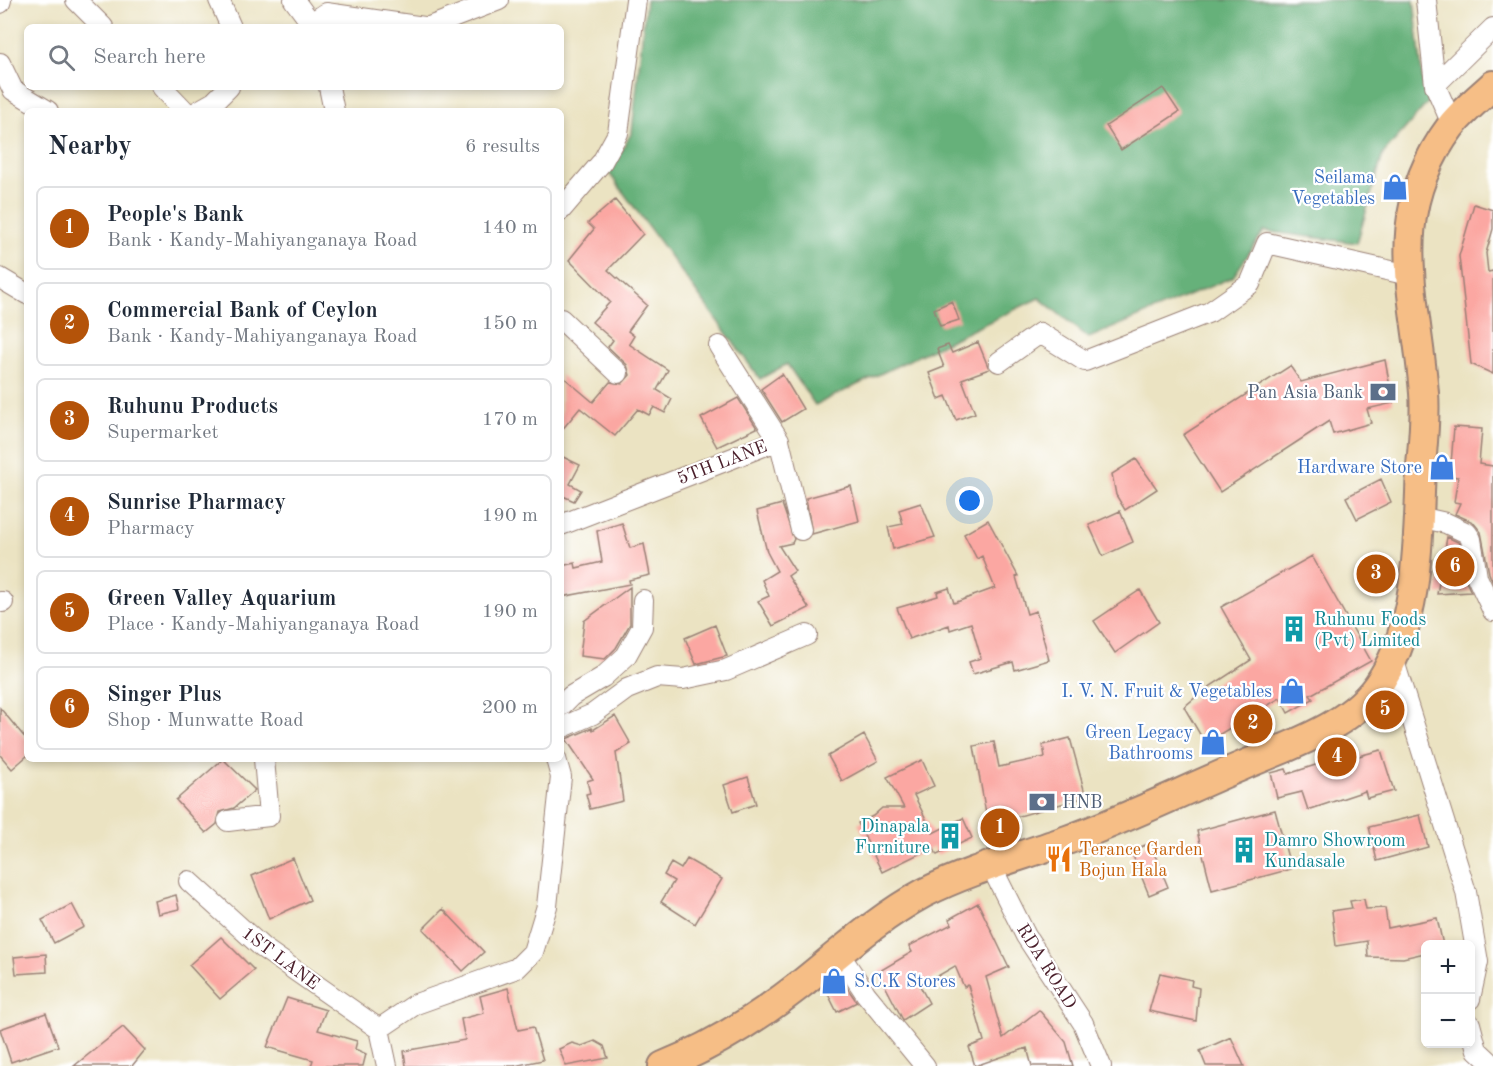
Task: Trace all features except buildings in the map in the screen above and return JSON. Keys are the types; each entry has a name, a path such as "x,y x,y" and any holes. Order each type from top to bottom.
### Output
{"highway":[{"path":"663,1066 722,1038 766,1011 838,952 885,917 920,896 951,880 1070,839 1327,728 1366,700 1381,681 1393,658 1402,634 1414,574 1425,396 1407,248 1413,211 1421,182 1452,124 1493,85"}],"street":[{"path":"76,0 100,24"},
{"path":"219,0 230,24"},
{"path":"294,0 309,24"},
{"path":"437,24 500,0"},
{"path":"564,206 602,162 618,133 636,0"},
{"path":"1426,0 1435,85 1452,124"},
{"path":"311,24 326,13 403,24"},
{"path":"1435,85 1493,28"},
{"path":"0,63 13,90 43,108"},
{"path":"165,90 182,108"},
{"path":"203,108 214,102 226,90"},
{"path":"330,90 333,108"},
{"path":"999,362 1041,333 1085,362 1210,312 1250,284 1267,243 1409,275"},
{"path":"0,278 24,292"},
{"path":"564,322 618,373"},
{"name":"5TH LANE","path":"564,524 779,440 719,346"},
{"path":"779,440 801,530"},
{"path":"1419,517 1446,523 1467,532 1471,539 1477,576 1493,611"},
{"path":"564,703 571,696 603,677 626,656 642,627 643,600"},
{"path":"564,727 593,714 627,689 657,677 683,680 726,670 807,634"},
{"path":"1393,658 1466,892 1478,962 1471,994"},
{"path":"228,821 269,816 264,762"},
{"path":"387,1066 379,1029 416,1004 517,968 533,952 547,906 561,777 557,762"},
{"name":"RDA ROAD","path":"991,866 1026,936 1083,1023 1101,1066"},
{"name":"1ST LANE","path":"189,881 264,948 379,1029"},
{"path":"838,952 866,994 925,1066"},
{"path":"1475,1040 1478,1050 1493,1065"}],"green space":[{"path":"646,0 1414,0 1423,84 1431,99 1383,154 1357,243 1264,231 1233,277 1089,338 1039,298 815,405 787,364 760,379 609,173 632,132"}],"place":[{"name":"Seilama Vegetables","path":"1395,187"},
{"name":"Pan Asia Bank","path":"1383,392"},
{"name":"Hardware Store","path":"1442,467"},
{"name":"Singer Plus","path":"1455,567"},
{"name":"Ruhunu Products","path":"1376,574"},
{"name":"Ruhunu Foods (Pvt) Limited","path":"1294,629"},
{"name":"I. V. N. Fruit & Vegetables","path":"1292,691"},
{"name":"Green Valley Aquarium","path":"1385,710"},
{"name":"Commercial Bank of Ceylon","path":"1253,724"},
{"name":"Green Legacy Bathrooms","path":"1213,742"},
{"name":"Sunrise Pharmacy","path":"1337,757"},
{"name":"HNB","path":"1042,802"},
{"name":"People's Bank","path":"1000,828"},
{"name":"Dinapala Furniture","path":"950,836"},
{"name":"Damro Showroom Kundasale","path":"1244,850"},
{"name":"Terance Garden Bojun Hala","path":"1059,859"},
{"name":"S.C.K Stores","path":"834,981"}]}
